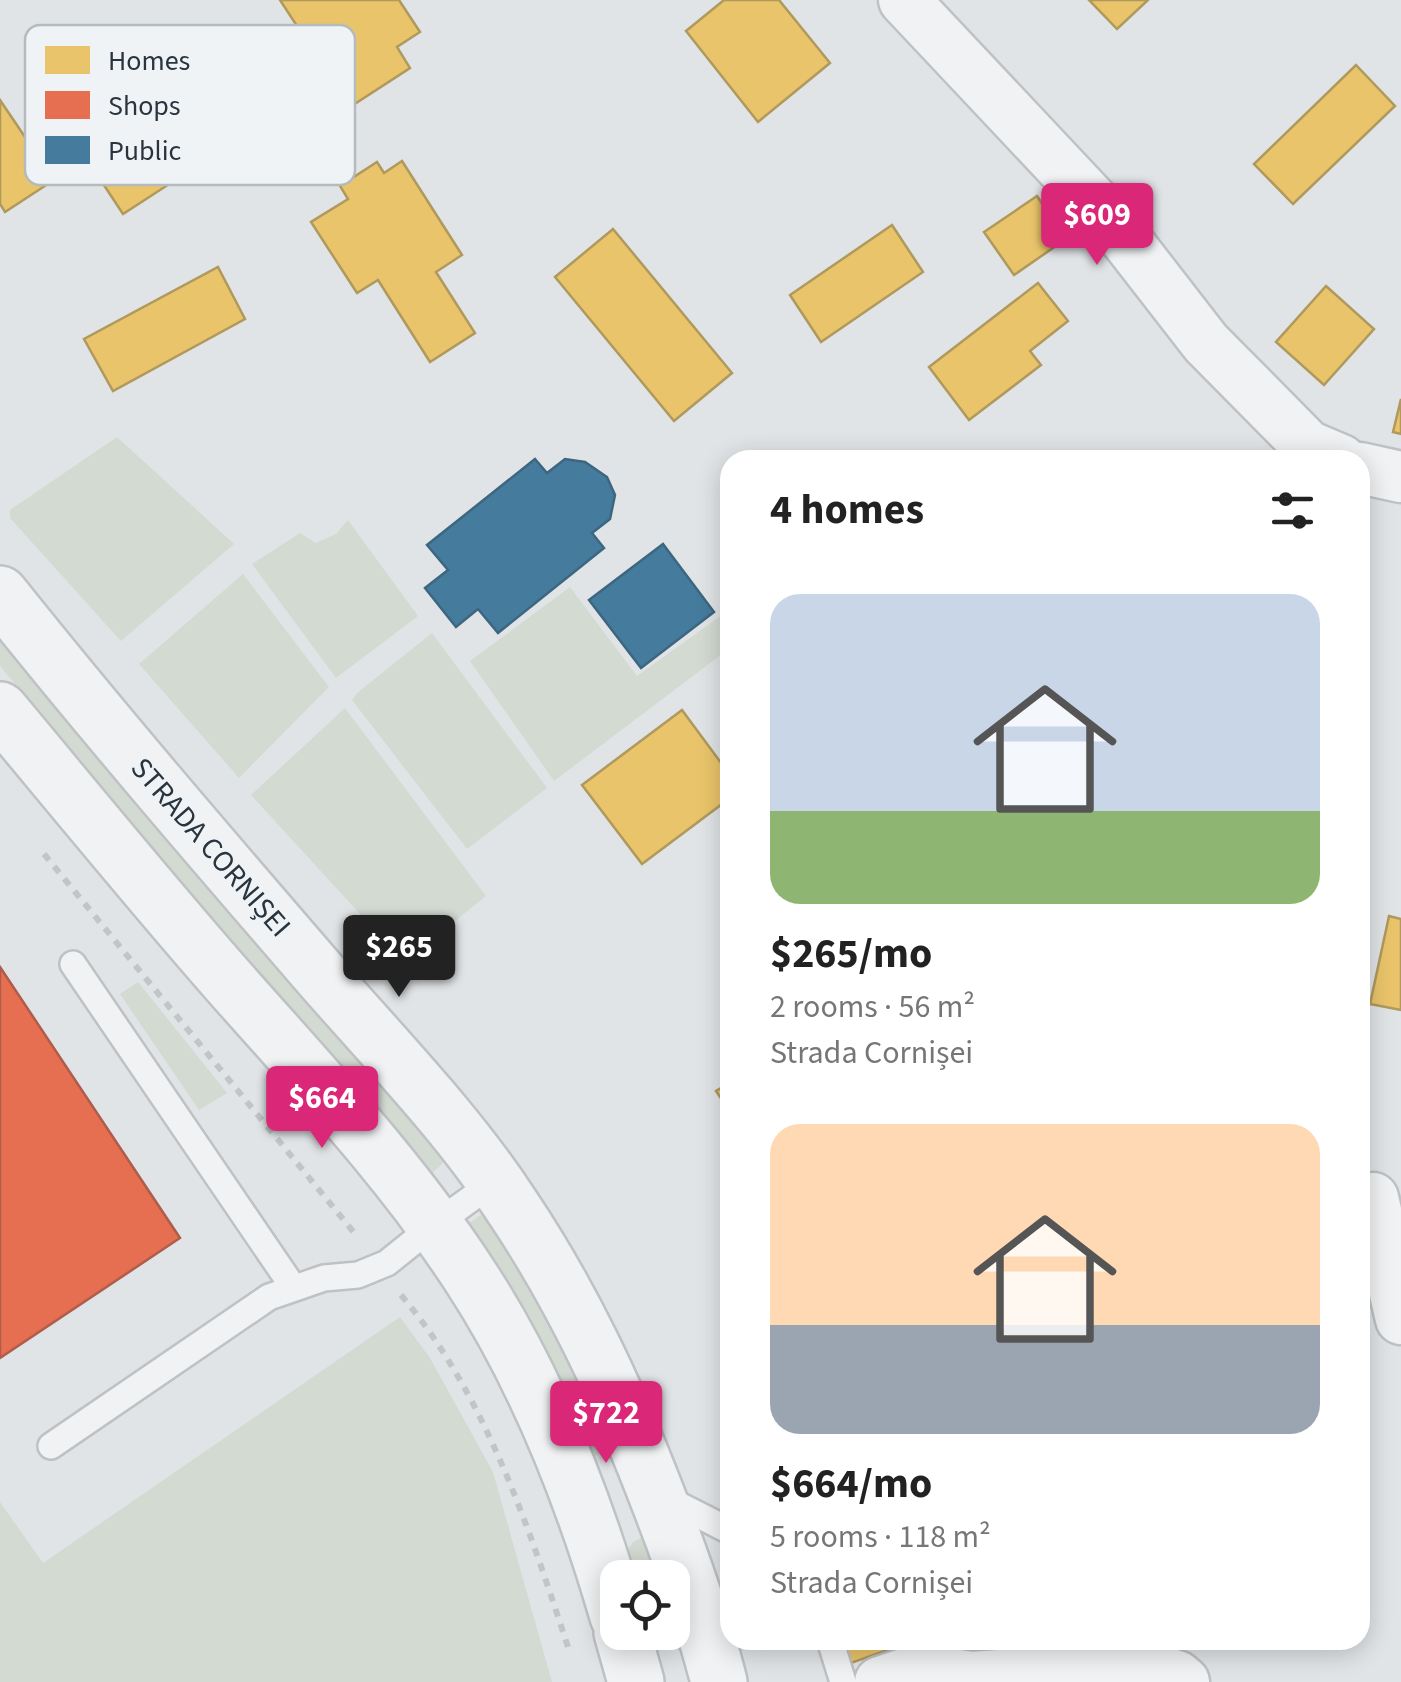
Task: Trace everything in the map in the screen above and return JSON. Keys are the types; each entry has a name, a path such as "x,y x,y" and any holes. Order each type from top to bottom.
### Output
{"street":[{"path":"904,0 1108,218 1206,343 1308,446 1317,450"},
{"path":"1370,470 1401,476"},
{"name":"STRADA CORNIȘEI","path":"0,594 191,825 423,1094 494,1182 561,1283 603,1363 656,1492 694,1594 719,1682"},
{"path":"0,710 210,960 380,1153 470,1275 516,1355 555,1441 600,1563"},
{"path":"1378,1199 1401,1320"},
{"path":"585,1519 656,1492"},
{"path":"627,1650 636,1682"},
{"path":"880,1682 919,1669 971,1676 1142,1666 1177,1676 1184,1682"}],"lane":[{"path":"72,964 293,1287"},
{"path":"50,1446 270,1298 324,1278 380,1267 494,1182"},
{"path":"656,1492 720,1526"},
{"path":"833,1650 843,1682"}],"path":[{"path":"44,854 356,1235"},
{"path":"394,1286 434,1333 485,1430 532,1535 570,1652"}],"shaded area":[{"path":"117,437 234,544 121,641 10,518 10,510"},
{"path":"348,520 418,616 336,678 252,564 300,533 316,543 336,534"},
{"path":"243,574 329,687 239,778 139,664"},
{"path":"570,587 637,676 720,616 720,656 554,781 470,661"},
{"path":"4,627 444,1162 428,1177 0,666 0,630"},
{"path":"432,633 547,788 467,849 352,700"},
{"path":"345,708 486,896 404,962 251,795"},
{"path":"138,982 227,1093 199,1110 120,994"},
{"path":"488,1210 541,1289 614,1443 594,1457 462,1228"},
{"path":"400,1317 430,1358 493,1472 552,1682 0,1682 0,1502 43,1563"},
{"path":"643,1537 657,1560 631,1560 628,1550"}],"building: Homes":[{"path":"280,0 399,0 420,32 397,47 410,68 355,104 355,25 296,25"},
{"path":"724,0 779,0 830,63 758,122 686,31"},
{"path":"1089,0 1148,0 1117,29"},
{"path":"1356,65 1395,106 1293,204 1254,164"},
{"path":"0,100 25,137 25,185 46,185 5,212 0,204"},
{"path":"402,161 462,255 436,272 475,333 430,362 378,280 357,293 311,222 348,199 340,186 355,185 355,176 377,162 384,173"},
{"path":"104,185 168,185 123,214"},
{"path":"1037,196 1066,239 1014,275 984,232"},
{"path":"892,225 923,272 821,342 790,295"},
{"path":"613,229 732,373 674,421 555,277"},
{"path":"218,267 245,319 113,391 84,339"},
{"path":"1038,283 1068,321 1030,351 1041,365 969,420 929,367"},
{"path":"1326,286 1374,329 1324,385 1276,342"},
{"path":"1401,399 1401,434 1393,432"},
{"path":"682,710 720,761 720,806 642,864 582,785"},
{"path":"1389,916 1401,919 1401,1010 1370,1004"},
{"path":"846,1650 888,1650 851,1663"}],"building: Shops":[{"path":"0,967 180,1238 0,1358"}],"building: Public":[{"path":"535,459 547,473 565,459 585,462 607,477 615,495 610,519 592,533 604,548 498,633 478,609 456,627 425,588 448,570 427,545"},
{"path":"663,544 714,612 641,668 589,600"}]}
